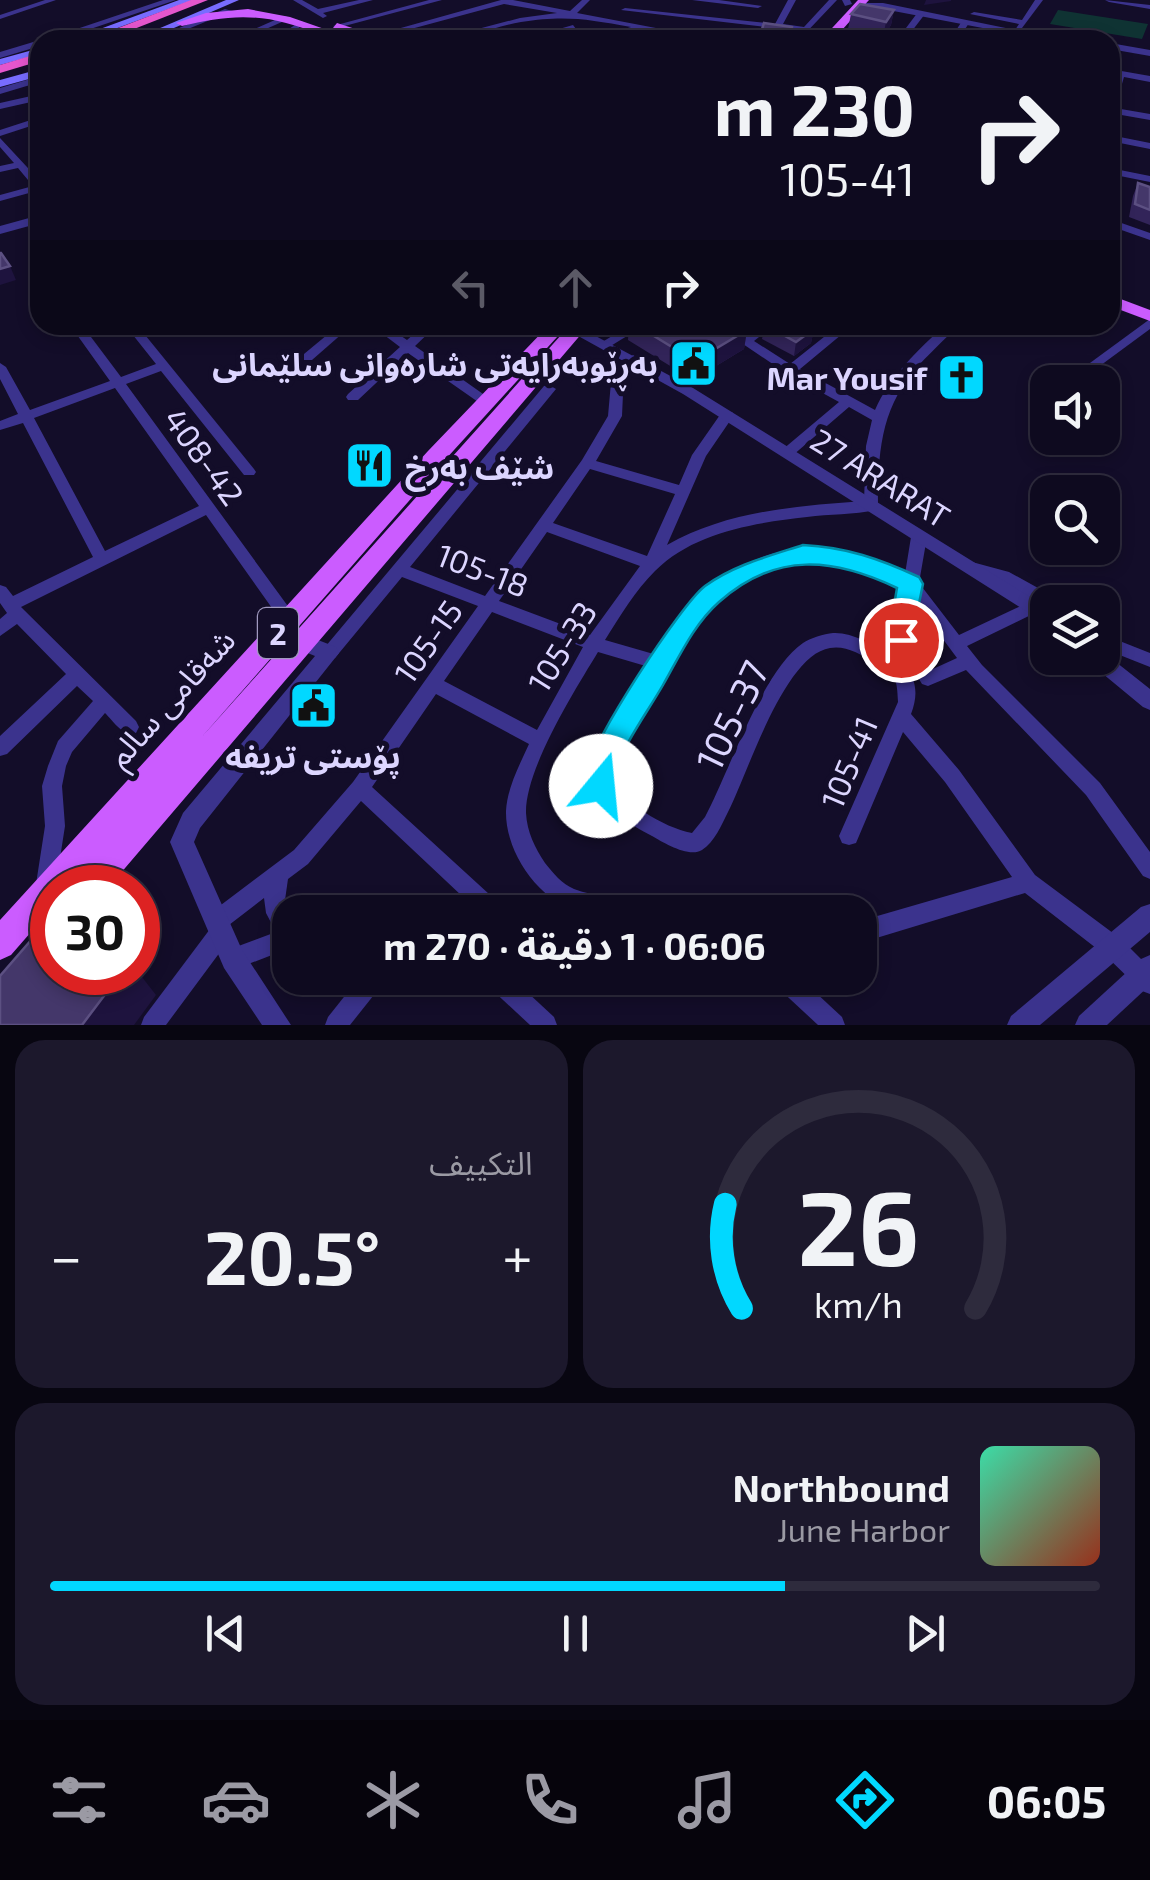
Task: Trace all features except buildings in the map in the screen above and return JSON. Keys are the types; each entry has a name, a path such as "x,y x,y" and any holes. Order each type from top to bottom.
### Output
{"highway":[{"path":"106,30 199,0"},
{"path":"163,30 229,4"},
{"path":"3,64 30,57"},
{"path":"0,88 30,77"}],"main road":[{"path":"266,0 294,22 348,30"},
{"path":"827,30 854,2"},
{"path":"834,30 854,2"},
{"path":"151,30 181,8 229,4 318,30"},
{"path":"1120,291 1150,302"},
{"path":"1120,305 1150,320"},
{"name":"شەقامی سالم","path":"106,865 486,401 562,335"},
{"name":"شەقامی سالم","path":"71,865 295,630 564,335"},
{"name":"شەقامی سالم","path":"0,944 30,909"},
{"path":"10,977 30,954"}],"street":[{"path":"10,0 30,7"},
{"path":"0,17 52,0"},
{"path":"297,0 338,26 438,0"},
{"path":"316,12 368,0"},
{"path":"530,0 583,3"},
{"path":"614,22 631,0"},
{"path":"696,0 760,3"},
{"path":"778,26 792,0"},
{"path":"625,10 806,29 833,0"},
{"path":"879,0 971,16 1013,30"},
{"path":"1017,30 1039,0"},
{"path":"1109,0 1150,4"},
{"path":"1134,0 1150,4"},
{"path":"404,30 507,1 566,16 660,30 668,15"},
{"path":"854,2 921,14 971,16"},
{"path":"479,30 514,21 566,16 583,3"},
{"path":"735,30 760,3"},
{"path":"163,30 229,4"},
{"path":"909,30 921,14"},
{"path":"456,15 514,21"},
{"path":"566,16 578,30"},
{"path":"254,30 294,22"},
{"path":"286,30 294,22"},
{"path":"294,22 302,30"},
{"path":"562,30 573,27"},
{"path":"628,30 639,27"},
{"path":"3,64 30,49"},
{"path":"1120,49 1149,51"},
{"path":"1120,74 1150,79"},
{"path":"0,88 5,104 28,123"},
{"path":"5,104 30,100"},
{"path":"1120,112 1150,117"},
{"path":"0,133 28,123"},
{"path":"1120,140 1150,146"},
{"path":"0,141 30,175"},
{"path":"0,169 21,164"},
{"path":"1120,173 1150,179"},
{"path":"0,198 30,190"},
{"path":"0,230 30,221"},
{"path":"1120,226 1150,238"},
{"path":"1093,365 1150,320"},
{"name":"408-42","path":"83,335 295,630"},
{"path":"140,335 249,472"},
{"path":"308,357 334,335"},
{"path":"390,335 486,401"},
{"path":"353,398 420,335"},
{"name":"27 ARARAT","path":"588,335 1030,601"},
{"path":"605,344 621,335"},
{"path":"736,335 877,418"},
{"path":"745,341 754,335"},
{"path":"791,370 835,335"},
{"path":"870,506 869,460 877,418 887,396 940,335"},
{"name":"105-15","path":"152,1025 218,926 301,857 360,788 587,463 615,416 618,370 633,360"},
{"path":"0,426 163,366"},
{"path":"0,368 102,559"},
{"path":"278,1025 233,959 182,842 186,832 328,653 549,389"},
{"path":"787,453 848,402"},
{"path":"545,526 651,564 699,455 726,415"},
{"path":"587,463 682,491"},
{"name":"105-33","path":"566,895 525,849 517,825 517,795 540,740 594,644 651,564 712,532 743,522 870,506"},
{"path":"0,629 9,603 208,508"},
{"name":"105-41","path":"849,836 907,702 906,680 897,666 919,537"},
{"path":"660,663 710,595 732,580 780,559 803,554 836,555 869,564 910,584 968,660 1093,788 1150,868"},
{"name":"105-18","path":"398,568 594,644 660,663"},
{"path":"9,603 130,727"},
{"path":"955,644 1030,615"},
{"path":"295,630 328,653"},
{"name":"105-37","path":"660,663 601,768 601,786 614,800 677,841 696,843 725,800 784,675 807,648 835,640 897,666"},
{"path":"1120,648 1150,660"},
{"path":"928,679 968,660"},
{"path":"0,748 78,674"},
{"path":"1119,675 1150,701"},
{"path":"433,684 540,740"},
{"path":"49,865 55,826 52,786 57,766 65,748 104,701"},
{"path":"900,715 952,776 1028,882 1147,976 1092,1024"},
{"path":"360,788 476,895"},
{"path":"275,895 278,878"},
{"path":"877,927 1028,882"},
{"path":"1020,1025 1148,922"},
{"path":"233,959 272,944"},
{"path":"336,1025 360,995"},
{"path":"514,995 546,1025"},
{"path":"802,995 834,1025"}],"green space":[{"path":"1058,10 1148,24 1142,39 1120,35 1120,30 1050,24"}],"place":[{"name":"بەڕێوبەرایەتی شارەوانی سلێمانی","path":"693,363"},
{"name":"Mar Yousif","path":"962,377"},
{"name":"شێف بەرخ","path":"370,466"},
{"name":"پۆستی تریفە","path":"313,705"}],"route":[{"path":"601,786 606,756 684,626 710,595 744,573 803,554 836,555 869,564 910,584 901,640"}]}
